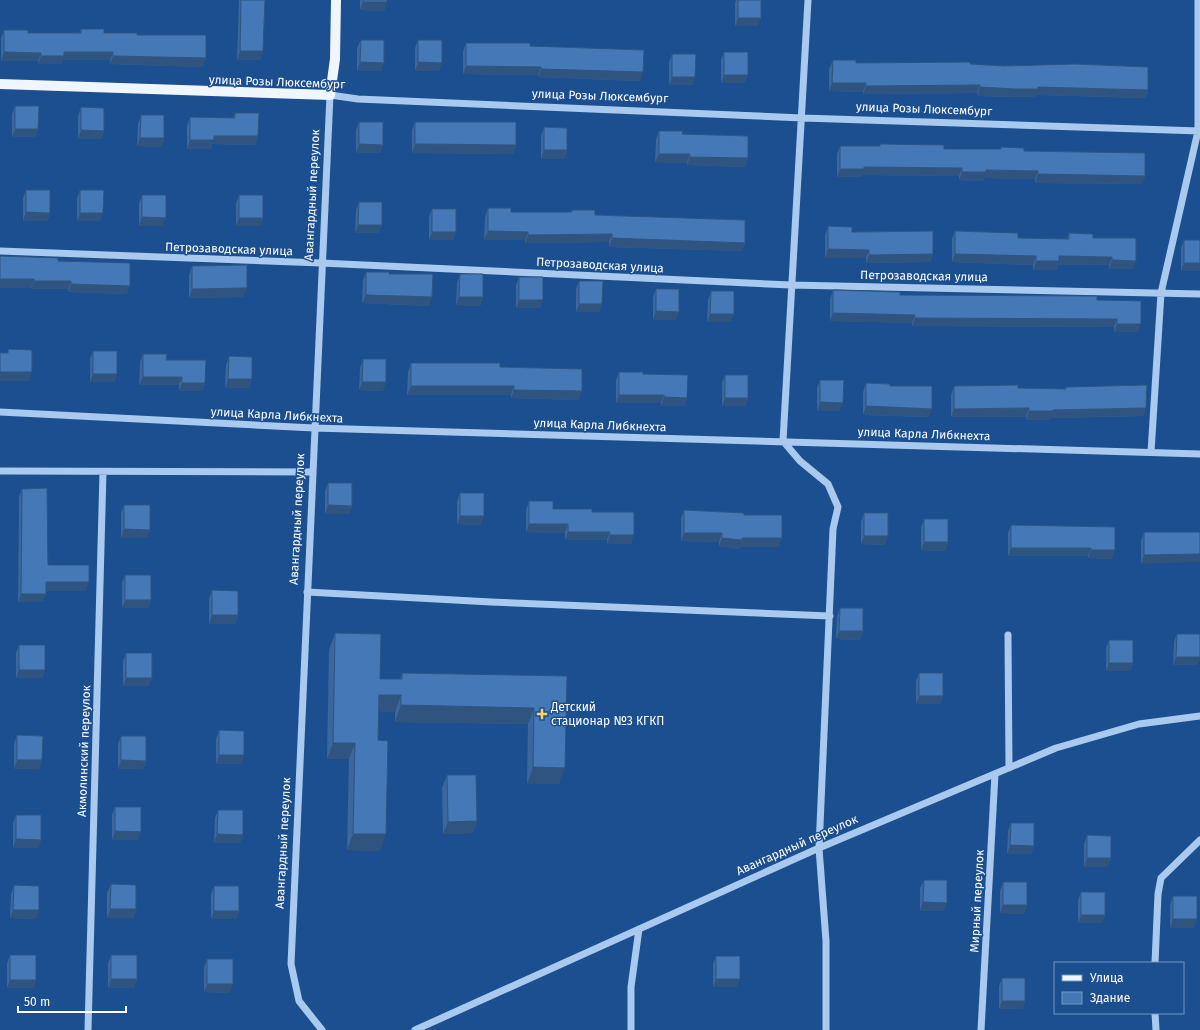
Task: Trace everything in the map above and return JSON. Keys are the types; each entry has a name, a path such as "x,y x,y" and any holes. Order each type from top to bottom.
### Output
{"main road":[{"name":"Авангардный переулок","path":"330,95 335,59 336,0"},
{"name":"улица Розы Люксембург","path":"0,84 330,95"}],"street":[{"path":"808,0 803,118 791,284 783,441 800,461 828,484 838,507 833,529 819,848 826,941 826,1030"},
{"path":"1151,452 1160,293 1199,131 1198,0"},
{"name":"улица Розы Люксембург","path":"330,95 358,99 803,118 1199,131"},
{"name":"Авангардный переулок","path":"322,1030 299,1002 291,964 321,263 330,95"},
{"name":"Петрозаводская улица","path":"0,251 321,263 791,284 1200,294"},
{"name":"улица Карла Либкнехта","path":"0,412 314,428 1200,454"},
{"path":"0,471 312,472"},
{"name":"Акмолинский переулок","path":"88,1030 103,472"},
{"path":"307,592 491,602 830,616"},
{"path":"1008,635 1010,768"},
{"name":"Авангардный переулок","path":"415,1030 819,848 1056,748 1139,724 1200,716"},
{"name":"Мирный переулок","path":"981,1030 995,774"},
{"path":"1155,962 1158,894 1161,878 1200,840"},
{"path":"631,1030 630,987 639,929"},
{"path":"1155,1014 1156,1030"}],"building":[{"path":"241,0 265,0 263,51 240,51"},
{"path":"363,0 387,0 387,2 363,2"},
{"path":"738,0 761,0 761,18 738,18"},
{"path":"81,29 104,29 104,33 137,33 137,35 206,35 206,58 113,56 113,52 64,52 64,56 41,56 41,53 4,52 4,30 28,30 28,33 81,33"},
{"path":"361,40 384,40 384,63 360,62"},
{"path":"418,40 442,40 442,63 418,62"},
{"path":"466,43 530,43 530,46 644,50 643,72 541,69 541,67 466,66"},
{"path":"724,52 748,52 748,75 724,75"},
{"path":"672,54 696,54 695,77 672,77"},
{"path":"833,60 856,60 856,63 970,62 970,64 1004,66 1075,64 1148,67 1148,90 1038,87 1038,89 1015,89 980,87 980,85 866,86 866,83 832,83"},
{"path":"15,106 39,106 38,129 15,129"},
{"path":"81,107 104,108 104,131 81,130"},
{"path":"235,113 259,113 258,136 214,136 214,140 190,140 190,117 235,118"},
{"path":"141,115 164,115 164,138 140,138"},
{"path":"359,122 383,122 383,145 359,144"},
{"path":"415,122 516,122 516,145 415,144"},
{"path":"544,127 567,128 567,150 544,150"},
{"path":"659,131 683,131 682,134 748,136 748,158 690,157 690,154 659,154"},
{"path":"880,144 944,145 944,149 1001,149 1001,147 1024,148 1024,151 1145,153 1145,176 1038,174 1038,171 986,170 986,172 962,172 962,168 864,167 864,169 840,169 840,146 880,146"},
{"path":"26,190 50,190 50,213 26,212"},
{"path":"80,190 104,190 103,213 80,213"},
{"path":"142,195 166,195 166,218 142,217"},
{"path":"239,195 263,195 263,218 239,218"},
{"path":"359,202 382,202 382,225 358,225"},
{"path":"488,208 511,208 511,212 572,212 572,210 595,210 595,215 745,220 745,243 612,238 612,234 528,235 528,232 488,231"},
{"path":"432,209 456,209 456,232 432,232"},
{"path":"828,226 852,227 852,232 933,231 933,254 869,255 869,250 828,249"},
{"path":"955,231 1018,233 1018,238 1069,239 1069,233 1093,234 1093,238 1136,238 1136,261 1112,260 1112,257 1059,256 1059,261 1036,261 1036,256 955,254"},
{"path":"1184,240 1200,240 1200,263 1184,263"},
{"path":"0,256 58,258 58,261 130,263 130,286 71,284 71,281 34,281 34,279 0,279"},
{"path":"247,265 247,288 192,289 192,266"},
{"path":"366,272 389,272 389,274 433,274 432,297 366,295"},
{"path":"460,274 483,274 483,297 459,297"},
{"path":"519,277 543,277 543,300 519,300"},
{"path":"579,281 603,281 602,304 579,304"},
{"path":"656,289 679,289 679,312 656,311"},
{"path":"833,290 900,292 900,295 1097,296 1097,300 1141,301 1141,324 1117,324 1117,319 915,318 915,315 833,313"},
{"path":"711,291 734,291 734,314 710,314"},
{"path":"8,349 32,350 32,372 0,372 0,353 8,353"},
{"path":"93,351 117,351 117,374 93,374"},
{"path":"143,354 167,354 166,360 206,360 205,383 182,383 182,377 143,377"},
{"path":"229,356 252,357 252,379 228,379"},
{"path":"363,359 386,359 386,382 362,382"},
{"path":"411,363 500,363 500,367 582,369 582,391 514,390 514,386 411,386"},
{"path":"619,372 688,375 687,398 664,397 664,395 619,395"},
{"path":"725,375 748,375 748,398 725,398"},
{"path":"820,380 844,380 843,403 820,402"},
{"path":"866,383 890,384 890,386 932,386 932,409 866,406"},
{"path":"1018,385 1018,388 1066,389 1066,387 1147,385 1146,408 1053,411 1029,411 1029,408 954,409 954,386"},
{"path":"328,483 352,483 352,506 328,505"},
{"path":"47,488 48,565 89,565 89,582 46,582 46,594 21,594 22,489"},
{"path":"460,493 484,493 484,516 460,516"},
{"path":"529,501 553,501 553,509 592,509 592,512 634,512 634,535 610,535 610,532 568,532 568,524 529,524"},
{"path":"124,505 150,505 150,530 124,529"},
{"path":"684,510 744,513 744,515 782,515 782,538 742,538 742,540 722,538 722,533 684,533"},
{"path":"864,513 888,513 888,536 864,536"},
{"path":"924,519 948,519 948,542 924,542"},
{"path":"1011,525 1115,527 1115,550 1091,550 1091,548 1011,548"},
{"path":"1144,532 1200,532 1200,554 1144,555"},
{"path":"125,575 151,575 151,600 125,600"},
{"path":"212,590 238,591 238,615 212,615"},
{"path":"840,608 863,608 863,631 839,631"},
{"path":"335,633 381,634 380,679 402,679 402,673 567,676 565,768 533,767 534,708 401,705 401,695 379,695 378,740 388,741 386,834 353,834 355,743 333,743"},
{"path":"1177,634 1200,634 1200,657 1176,657"},
{"path":"1109,640 1133,640 1133,663 1109,663"},
{"path":"19,645 45,645 45,670 19,670"},
{"path":"126,653 152,653 152,678 126,678"},
{"path":"919,673 943,673 943,696 919,696"},
{"path":"219,730 244,731 244,755 219,755"},
{"path":"17,735 43,736 42,760 17,760"},
{"path":"121,736 146,736 146,761 121,760"},
{"path":"447,775 476,775 477,821 448,822"},
{"path":"115,807 141,807 141,832 115,831"},
{"path":"218,810 243,810 243,835 217,834"},
{"path":"16,815 41,815 41,840 16,839"},
{"path":"1011,823 1034,823 1034,846 1010,845"},
{"path":"1087,835 1111,836 1111,858 1087,858"},
{"path":"924,880 947,880 947,903 923,902"},
{"path":"1003,882 1027,882 1027,905 1003,905"},
{"path":"111,884 136,885 136,909 110,909"},
{"path":"14,885 39,886 39,910 13,910"},
{"path":"214,886 239,886 239,911 214,911"},
{"path":"1081,892 1105,892 1105,915 1081,915"},
{"path":"1173,896 1197,896 1197,919 1173,919"},
{"path":"10,955 36,955 36,980 10,980"},
{"path":"111,955 137,955 137,979 111,979"},
{"path":"716,956 740,956 740,979 716,979"},
{"path":"207,959 233,959 233,984 207,984"},
{"path":"1002,978 1025,978 1025,1001 1002,1001"}],"place":[{"name":"Детский стационар №3 КГКП","path":"542,714"}]}
